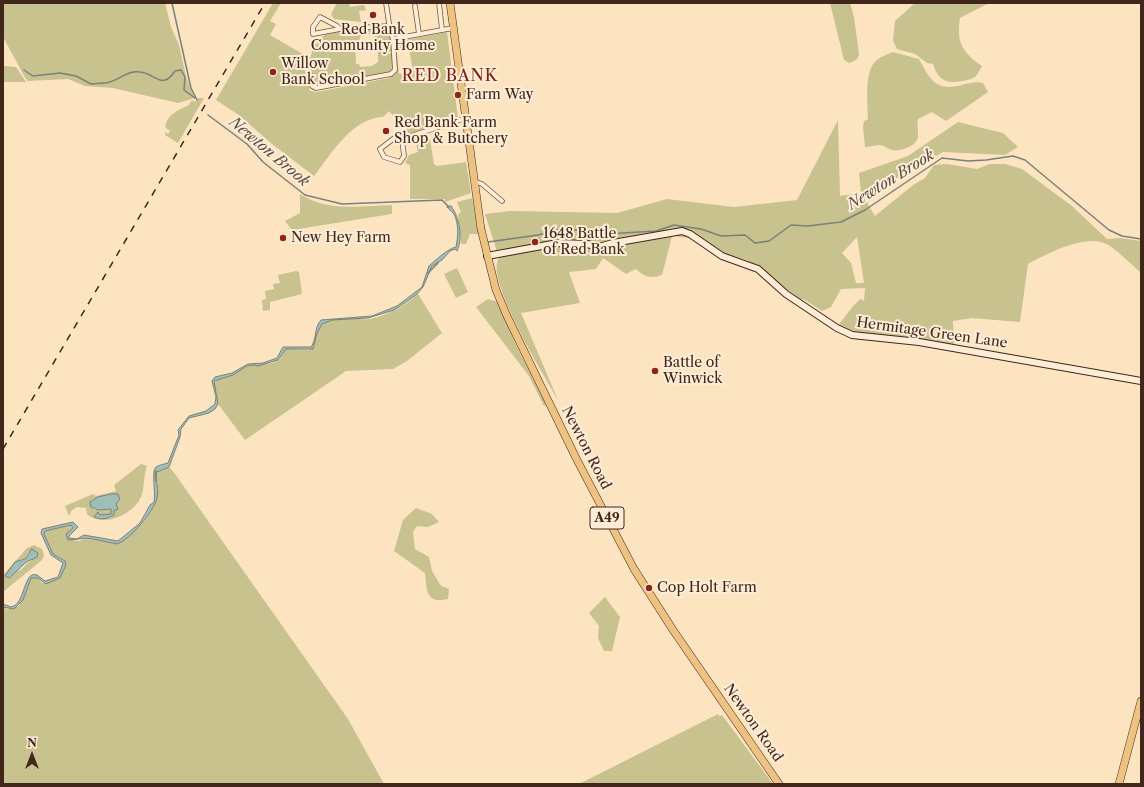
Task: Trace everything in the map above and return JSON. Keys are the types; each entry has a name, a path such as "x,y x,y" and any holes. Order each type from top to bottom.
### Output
{"main road":[{"name":"A49","path":"450,3 474,181"},
{"name":"Newton Road","path":"474,181 481,229 496,290 514,331 576,458 634,568 673,630 779,784"},
{"path":"1119,784 1141,701"}],"street":[{"path":"310,75 312,86 316,88 387,76 395,70 394,39 389,26 386,3"},
{"path":"439,3 442,30"},
{"path":"415,6 419,34"},
{"path":"340,29 320,17 313,27 313,34 340,29 389,26"},
{"path":"394,39 453,28"},
{"path":"397,136 380,149 384,157 400,162 404,156 402,139 466,118"},
{"path":"474,181 482,184 502,201"},
{"name":"Hermitage Green Lane","path":"487,256 558,243 604,246 617,242 682,231 690,234 722,256 758,269 786,294 837,328 848,333 919,342 1141,381"}],"shaded area":[{"path":"3,3 165,3 171,27 179,45 186,77 195,98 178,103 113,88 85,86 68,79 27,81 3,37"},
{"path":"273,3 281,3 270,21 276,24 270,35 308,57 305,69 310,91 317,92 389,78 395,74 395,54 397,53 399,74 413,71 409,48 396,51 396,42 447,32 458,118 409,134 389,111 383,117 372,119 352,130 335,148 314,176 272,144 239,115 216,100"},
{"path":"337,3 349,3 350,7 364,5 366,10 359,11 361,22 334,19 331,14"},
{"path":"830,3 850,3 854,17 859,54 856,60 849,63 844,60"},
{"path":"915,3 989,3 960,18 959,34 962,46 975,61 982,66 975,77 960,82 947,81 938,75 933,64 927,63 915,54 897,49 893,40 895,21"},
{"path":"361,28 363,32 359,40 355,41 356,64 359,64 360,67 372,66 378,62 378,51 393,54 392,69 387,74 367,81 312,90 306,69 315,44 323,42 322,37 326,34"},
{"path":"375,28 385,30 390,36 392,52 378,50 376,37 367,34 368,29"},
{"path":"893,52 919,59 930,78 939,85 953,87 972,82 980,82 983,83 988,92 946,121 932,112 918,119 917,140 915,143 906,148 891,150 880,145 865,147 863,127 864,121 868,119 867,87 870,70 878,59"},
{"path":"3,66 16,67 26,82 3,82"},
{"path":"198,98 204,98 178,143 165,135 165,132 168,134 170,131 166,128 166,124 170,117 177,111 188,106 192,100 195,102"},
{"path":"838,120 840,196 861,193 875,216 913,185 925,178 934,165 947,164 977,169 990,164 1005,164 1022,169 1072,206 1107,239 1120,238 1141,241 1141,273 1114,249 1101,242 1080,242 1057,250 1028,264 1020,322 972,318 953,321 954,345 897,337 861,335 837,327 858,301 861,299 864,301 865,288 841,289 831,307 822,311 805,300 802,299 801,301 795,298 796,296 747,260 713,250 698,239 672,236 662,275 655,277 648,276 642,274 636,269 626,274 603,258 596,269 569,272 580,303 521,313 558,400 518,328 508,306 500,285 497,269 499,258 485,214 511,211 617,213 667,199 734,207 797,200","holes":["857,237 864,283 856,283 851,263 842,253"]},
{"path":"958,122 1003,133 1018,147 1005,155 943,152 888,183 861,193 859,173 908,156"},
{"path":"424,133 430,140 434,164 437,166 466,162 471,193 445,202 445,199 410,199 410,165 405,163 409,155 418,152 414,136"},
{"path":"300,194 310,200 333,206 357,207 392,205 392,214 292,230 285,221 300,213"},
{"path":"472,198 479,234 470,234 466,244 461,244 458,214 461,212 457,202"},
{"path":"457,268 468,292 456,298 444,274"},
{"path":"296,271 299,272 302,294 270,302 270,310 263,311 262,300 266,299 265,291 274,289 273,284 280,283 278,275"},
{"path":"418,294 442,333 407,361 393,369 346,371 245,440 218,404 214,384 217,379 226,377 249,366 276,362 280,359 286,349 309,350 312,347 322,325 330,320 369,319 382,316 395,310"},
{"path":"488,299 498,302 516,345 546,405 544,406 529,376 476,307"},
{"path":"141,464 147,466 141,497 125,514 109,520 101,520 94,518 87,514 86,508 77,507 72,510 69,516 65,506 93,494 96,496 116,491 114,485","holes":["117,494 116,503 111,518 98,519 95,515 111,514 111,509 95,510 90,505 92,500 106,495"]},
{"path":"166,468 170,468 175,474 348,719 384,784 3,784 3,607 7,609 19,606 31,578 38,578 42,583 59,579 66,565 61,558 53,554 44,534 45,531 71,525 73,528 67,539 79,541 88,538 117,544 143,523 155,504 157,491 155,474"},
{"path":"416,508 432,514 439,522 428,527 417,526 413,532 415,549 429,557 432,571 441,586 449,589 448,599 440,600 431,597 427,590 425,573 394,551 403,520"},
{"path":"34,545 42,549 44,555 42,560 3,592 3,575 27,548","holes":["28,552 33,560 28,562 22,569 9,578 5,576 20,560 25,559"]},
{"path":"605,597 620,617 612,651 604,651 598,638 599,626 589,613"},
{"path":"718,714 719,716 722,715 773,784 579,784"}],"water":[{"path":"451,206 457,216 460,228 459,246 457,251 455,249 450,251 442,260 432,266 423,287 416,295 394,310 368,318 332,320 322,324 317,333 313,349 286,349 278,360 258,366 247,366 233,375 214,381 218,404 215,409 209,413 189,418 181,429 180,437 169,467 155,473 158,492 155,504 135,531 117,544 88,538 68,540 66,534 73,528 71,525 45,531 44,534 53,554 65,561 66,565 60,578 46,584 38,578 31,578 23,600 14,609 3,607 3,604 11,607 16,605 29,577 32,575 37,575 45,581 58,577 63,563 51,555 41,533 42,529 73,522 78,527 69,536 69,538 77,539 84,535 118,541 140,523 150,505 154,502 155,469 157,466 168,463 179,435 178,430 189,416 206,411 215,404 216,397 212,381 215,377 232,373 248,364 263,363 277,358 283,347 311,347 317,326 321,320 372,316 397,306 422,287 429,266 445,252 456,247 458,235 457,222 454,214 447,207"},
{"path":"118,494 120,499 116,504 118,509 114,511 114,515 104,519 94,517 98,512 100,515 111,514 111,509 98,510 91,507 90,502 98,497"},
{"path":"32,549 38,553 37,557 26,562 9,578 5,576 15,562 25,559"}],"waterway":[{"name":"Newton Brook","path":"172,3 191,88 197,100"},
{"path":"24,70 33,76 60,73 76,76 91,84 104,83"},
{"path":"105,83 114,81 126,74 135,72 145,73 158,79 166,80 175,71 181,70 185,77 184,90 195,98"},
{"name":"Newton Brook","path":"208,115 247,144 263,162 305,195 342,204 442,200 449,207"},
{"name":"Newton Brook","path":"488,242 538,235 557,230 569,229 606,234 656,231 674,225 701,229 721,236 745,235 755,243 769,241 791,225 808,226 841,222 865,210 942,158 968,161 1013,156 1025,160 1109,230 1122,236 1141,239"},
{"name":"Newton Brook","path":"428,273 438,263"},
{"name":"Newton Brook","path":"156,471 156,481"}],"railway":[{"path":"3,449 265,3"}],"place":[{"name":"Red Bank Community Home","path":"373,15"},
{"name":"Willow Bank School","path":"273,72"},
{"name":"Farm Way","path":"458,95"},
{"name":"Red Bank Farm Shop & Butchery","path":"386,131"},
{"name":"New Hey Farm","path":"283,238"},
{"name":"1648 Battle of Red Bank","path":"535,242"},
{"name":"Battle of Winwick","path":"655,371"},
{"name":"Cop Holt Farm","path":"649,588"}],"district":[{"name":"RED BANK","path":"450,76"}]}
